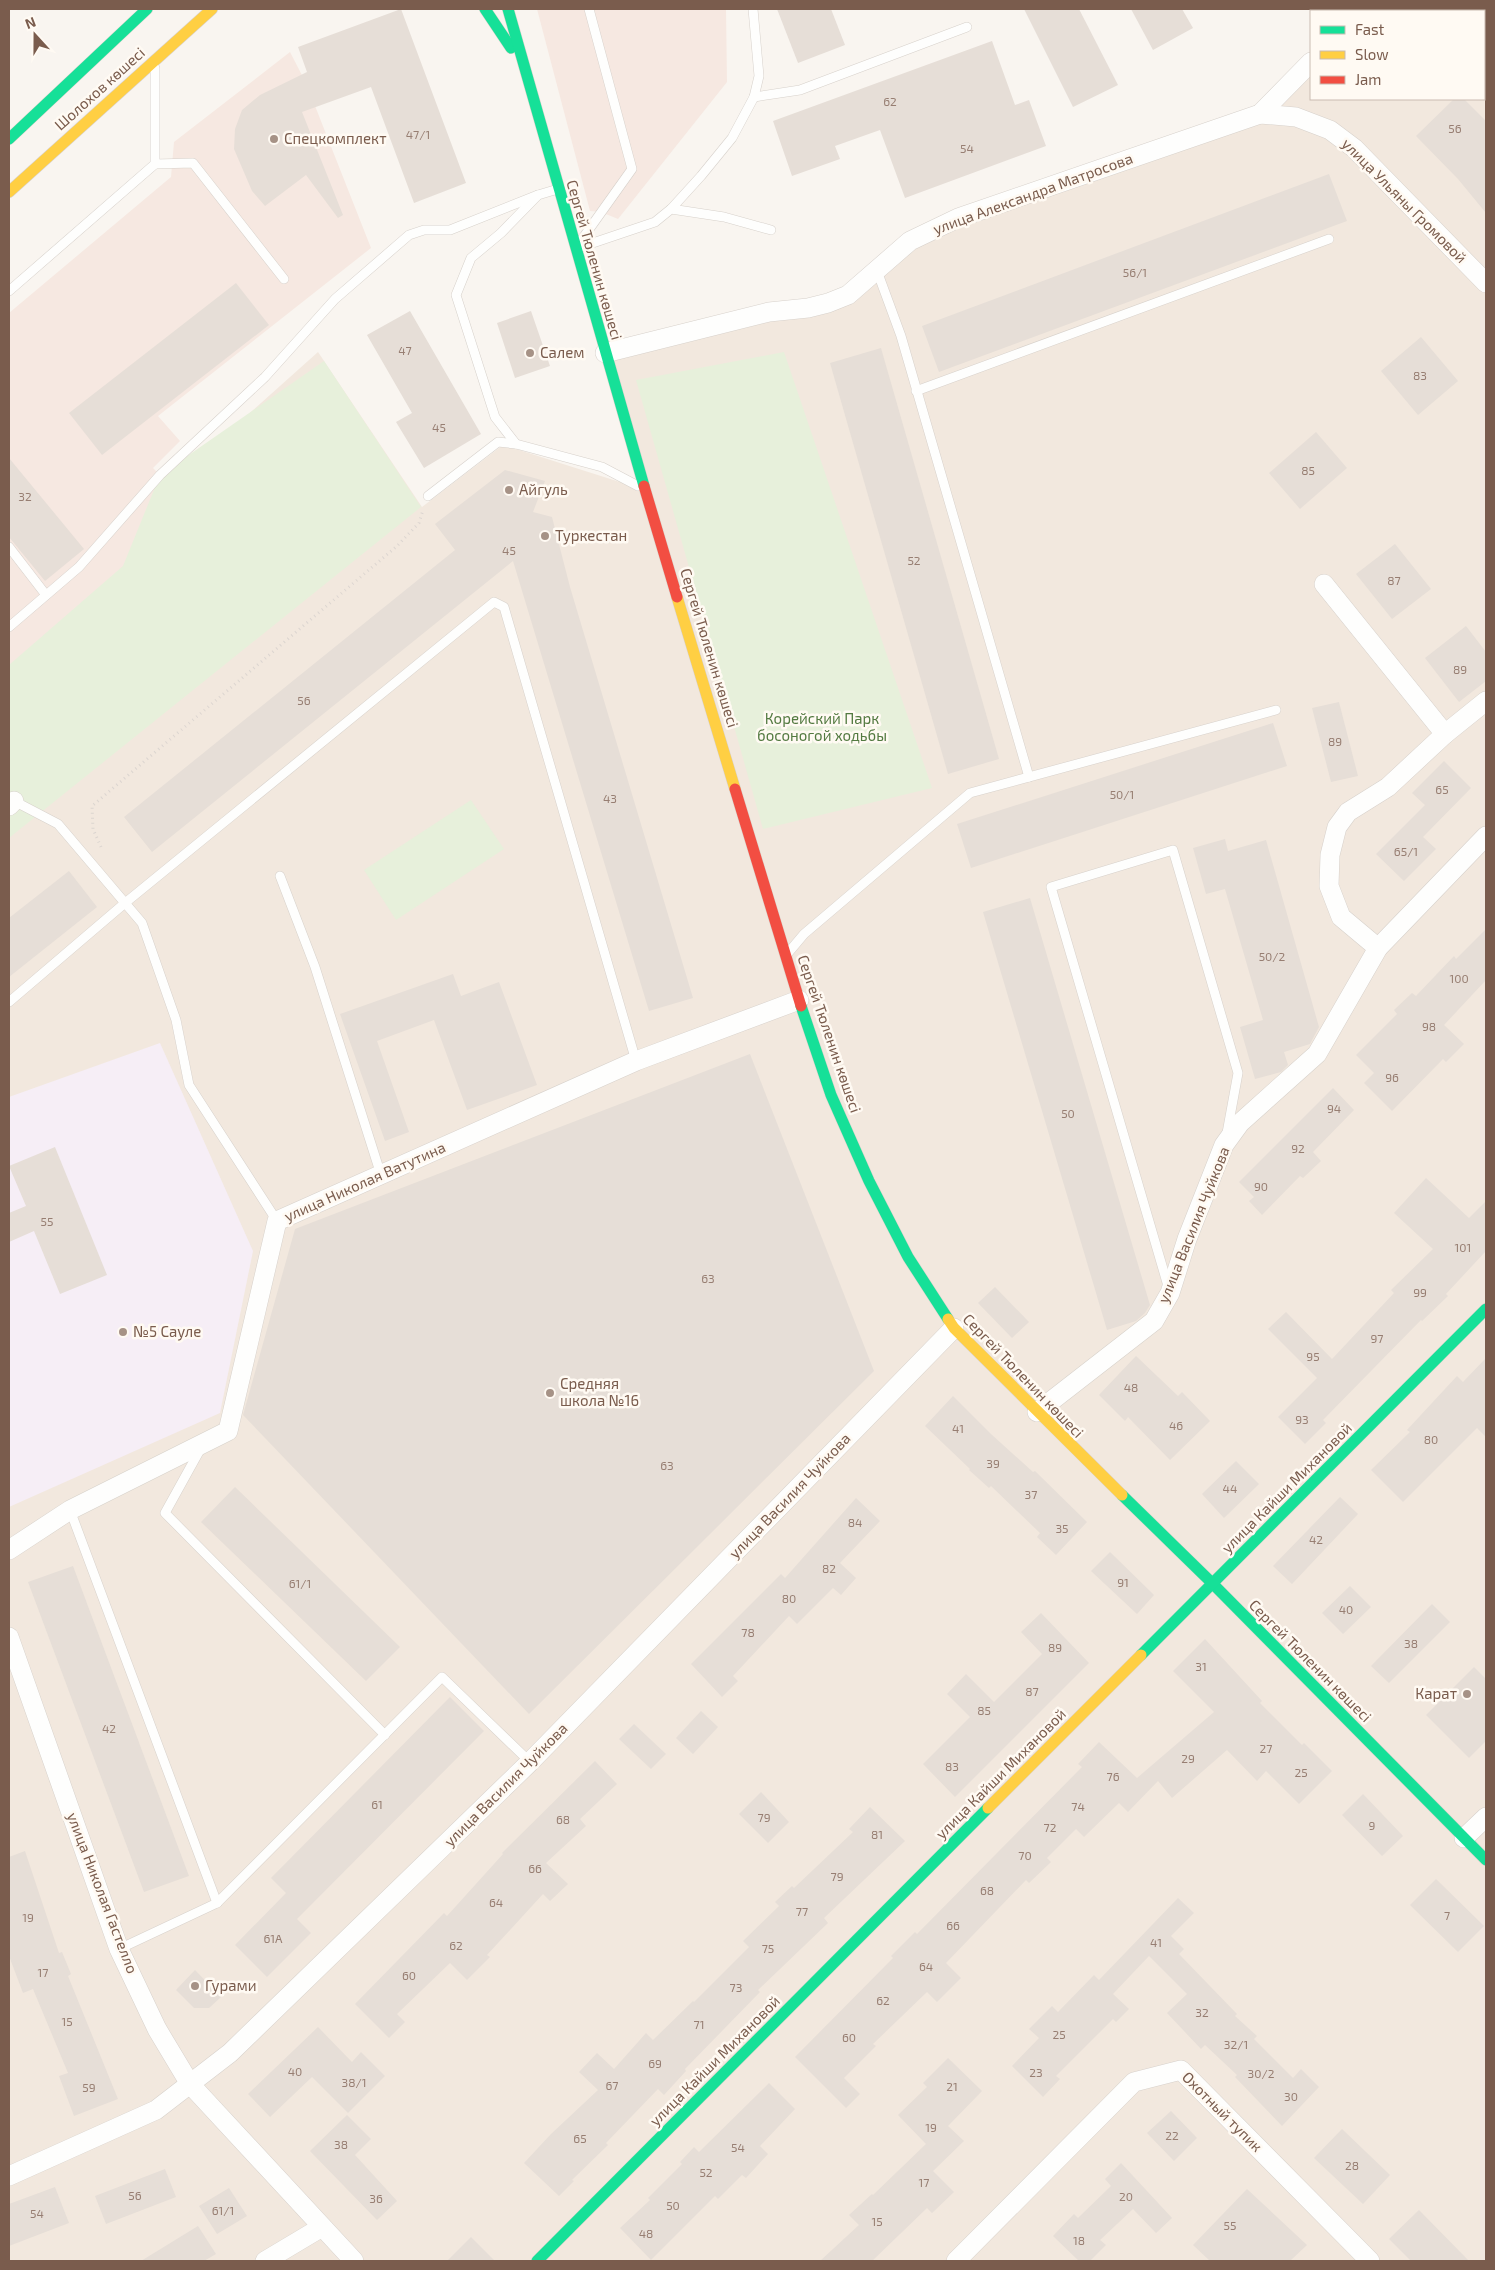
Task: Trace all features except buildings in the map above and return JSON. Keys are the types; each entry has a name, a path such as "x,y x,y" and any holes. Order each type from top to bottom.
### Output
{"main road":[{"name":"Шолохов көшесі","path":"9,139 147,9"},
{"name":"Шолохов көшесі","path":"9,192 212,9"},
{"path":"198,21 217,9"},
{"path":"484,9 525,70"},
{"name":"Сергей Тюленин көшесі","path":"508,9 645,490 799,1000 831,1095 869,1181 908,1257 954,1328 1036,1412 1212,1583 1486,1860"},
{"name":"улица Кайши Михановой","path":"536,2261 1486,1309"}],"street":[{"name":"улица Александра Матросова","path":"605,353 769,312 808,308 848,295 876,268 910,241 958,218 1260,114 1310,63"},
{"name":"улица Ульяны Громовой","path":"1260,114 1296,117 1330,130 1354,148 1486,283"},
{"path":"1324,584 1446,734"},
{"path":"1378,948 1340,916 1329,886 1330,855 1337,828 1348,812 1388,787 1446,734 1486,701"},
{"name":"улица Василия Чуйкова","path":"1036,1412 1154,1321 1170,1293 1187,1238 1224,1145 1240,1123 1317,1054 1378,948 1486,836"},
{"name":"улица Николая Ватутина","path":"9,1550 70,1510 228,1431 277,1222 636,1061 799,1000"},
{"name":"улица Василия Чуйкова","path":"9,2176 156,2110 230,2053 530,1762 954,1328"},
{"name":"улица Николая Гастелло","path":"9,1637 119,1949 157,2029 190,2084 354,2261"},
{"path":"1464,1838 1486,1816"},
{"name":"Охотный тупик","path":"956,2261 1134,2082 1181,2070 1370,2261"},
{"path":"265,2261 322,2227"}],"lane":[{"path":"576,249 632,169 589,9"},
{"path":"576,249 655,222 671,209 732,138 754,97 759,76 753,9"},
{"path":"754,97 800,90 967,27"},
{"path":"154,60 155,164"},
{"path":"9,291 155,164 193,163 284,279"},
{"path":"9,627 79,567 160,476 266,377 335,299 409,235 424,230 450,230 558,189"},
{"path":"516,444 495,417 456,295 471,258 500,233 538,195"},
{"path":"671,209 724,217 771,230"},
{"path":"916,391 1329,239"},
{"path":"876,268 901,336 1029,777"},
{"path":"428,496 498,442 516,444 602,467 645,490"},
{"path":"9,547 46,595"},
{"path":"9,1002 125,903 494,602 504,607 636,1061"},
{"path":"786,956 804,934 970,793 1276,710"},
{"path":"12,804 58,824 142,923 176,1020 189,1086 277,1222"},
{"path":"1170,1293 1051,887 1173,850 1238,1073 1224,1145"},
{"path":"280,876 314,967 380,1175"},
{"path":"205,1442 165,1513 385,1735"},
{"path":"70,1510 216,1903"},
{"path":"119,1949 216,1903 442,1677 530,1762"}],"path":[{"path":"104,854 94,829 92,806 397,546 418,523 428,496"}],"shaded area":[{"path":"537,9 726,9 727,82 618,219 601,212 590,211"},
{"path":"1486,9 1486,2261 9,2261 9,681 165,489 318,352 422,507 503,445 645,490 605,353 828,303 910,241 1260,114 1310,63 1310,100 1485,100 1485,10 1362,10"},
{"path":"290,52 306,83 371,248 158,416 180,441 153,468 160,475 165,489 114,583 9,681 9,313 171,177 174,142"},
{"name":"№5 Сауле","path":"160,1043 253,1251 220,1413 9,1507 9,1097"}],"green space":[{"name":"Корейский Парк босоногой ходьбы","path":"784,352 932,788 763,829 636,380"},
{"path":"324,361 421,507 9,838 9,665 123,566 160,475"},
{"path":"471,800 504,849 396,920 364,870"}],"traffic: fast":[{"path":"9,139 147,9"},
{"path":"485,9 511,48"},
{"path":"508,9 644,486"},
{"path":"801,1006 831,1095 869,1181 908,1257 948,1319"},
{"path":"1141,1655 1486,1309"},
{"path":"1122,1495 1212,1583 1486,1860"},
{"path":"537,2261 988,1808"}],"traffic: slow":[{"path":"9,192 212,9"},
{"path":"677,597 735,789"},
{"path":"948,1319 954,1328 1122,1495"},
{"path":"988,1808 1141,1655"}],"traffic: jam":[{"path":"644,486 677,597"},
{"path":"735,789 801,1006"}],"place":[{"name":"Спецкомплект","path":"274,139"},
{"name":"Салем","path":"530,353"},
{"name":"Айгуль","path":"509,490"},
{"name":"Туркестан","path":"545,536"},
{"name":"№5 Сауле","path":"123,1332"},
{"name":"Средняя школа №16","path":"550,1393"},
{"name":"Карат","path":"1467,1694"},
{"name":"Гурами","path":"195,1986"}]}
